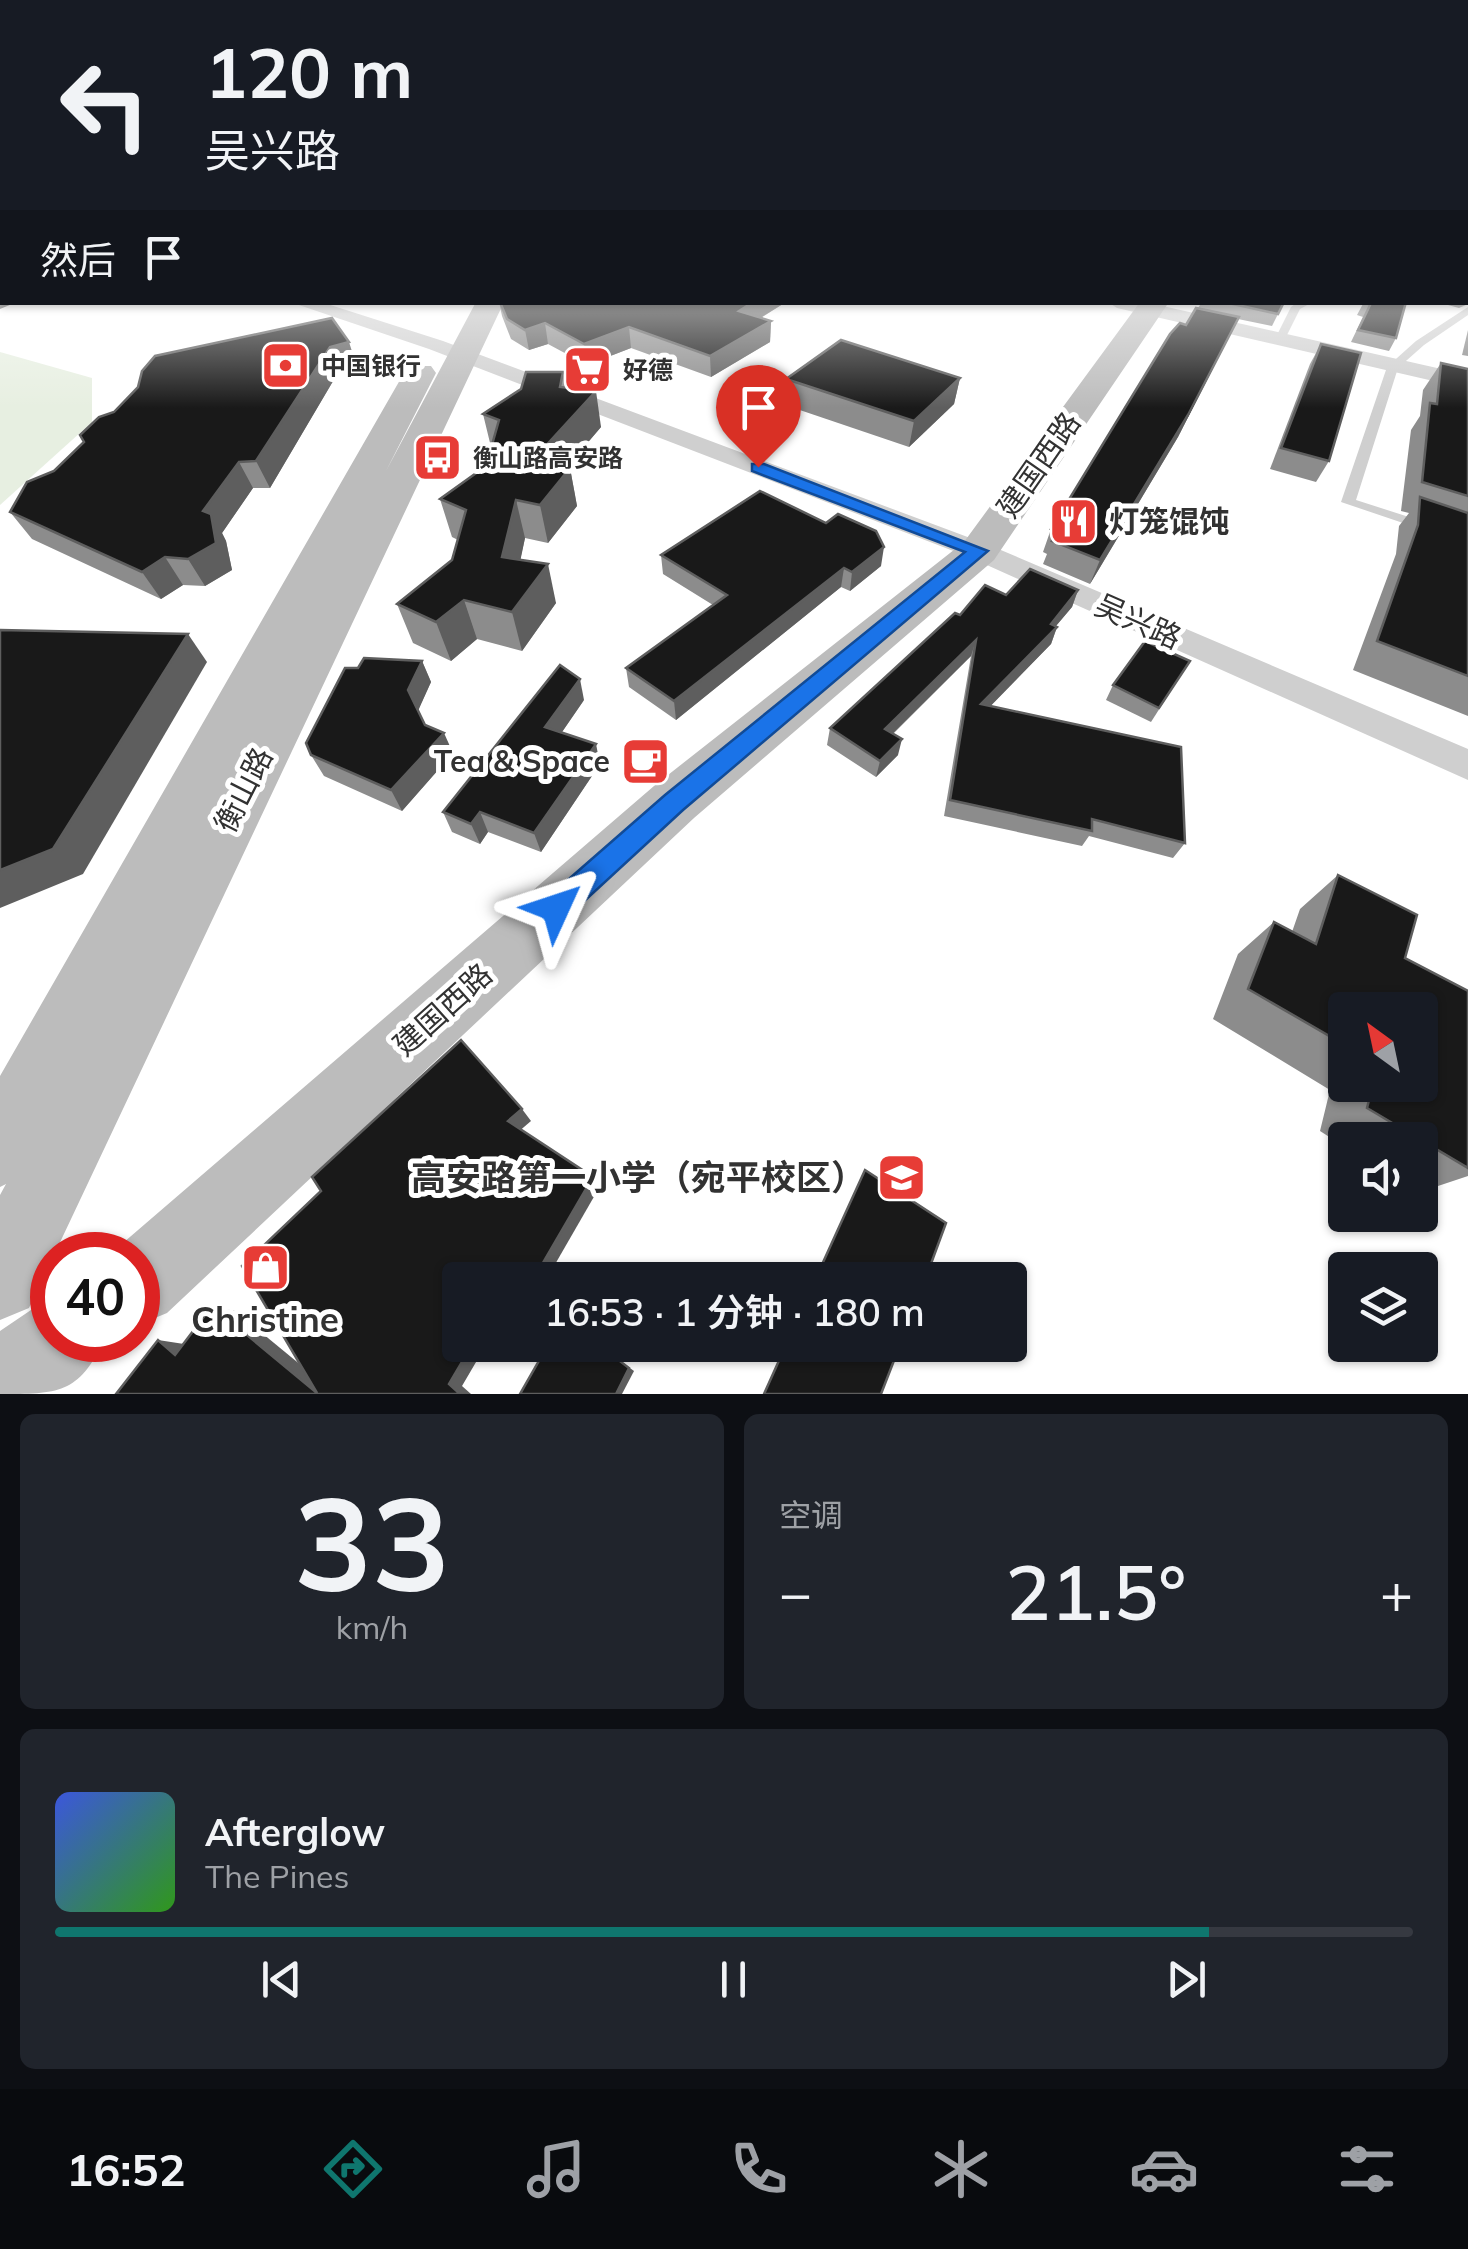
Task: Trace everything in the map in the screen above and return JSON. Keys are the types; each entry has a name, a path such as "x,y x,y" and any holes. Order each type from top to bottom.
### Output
{"main road":[{"name":"衡山路","path":"0,1149 453,334 487,305"},
{"name":"建国西路","path":"160,1264 674,802 978,551 1140,305"},
{"name":"衡山路","path":"0,1279 453,334"},
{"path":"0,1384 30,1362"}],"street":[{"name":"吴兴路","path":"313,305 453,334 978,551 1468,765"},
{"path":"1140,305 1279,341 1468,382"}],"lane":[{"path":"1279,341 1296,307 1301,305"},
{"path":"1468,310 1420,342 1393,367 1348,502 1468,542"}],"shaded area":[{"path":"0,352 92,378 92,422 0,505"}],"building":[{"path":"501,305 748,305 739,311 771,321 710,356 629,327 584,344 545,323 525,330 507,319"},
{"path":"1238,305 1282,305 1278,314"},
{"path":"1370,305 1405,305 1396,338 1358,330"},
{"path":"1196,308 1239,317 1188,415 1100,560 1052,541 1060,532 1051,529 1170,334 1180,323 1186,325"},
{"path":"332,318 349,342 330,347 256,461 239,462 203,511 211,514 216,543 188,559 165,557 142,572 10,512 27,482 54,471 84,442 80,435 99,417 114,412 138,387 142,371 155,356"},
{"path":"841,340 960,378 914,421 786,379"},
{"path":"1321,344 1361,353 1329,461 1281,448"},
{"path":"1441,363 1468,369 1468,496 1422,482 1430,403 1437,404"},
{"path":"526,372 563,372 560,387 596,391 530,463 570,468 540,505 516,500 502,557 548,564 512,612 464,600 436,622 397,604 452,560 466,510 440,499 486,466 499,420 483,414 521,389"},
{"path":"760,491 826,523 838,514 876,531 884,547 852,572 844,568 674,701 626,668 727,595 661,555"},
{"path":"1420,497 1468,513 1468,676 1377,641 1418,525"},
{"path":"1030,569 1078,590 1051,624 1057,627 981,704 1181,747 1185,843 1092,819 1092,831 950,800 976,640 885,729 902,739 880,761 830,728 955,613 960,615 985,585 1006,595"},
{"path":"0,630 188,634 53,849 0,870"},
{"path":"1145,641 1190,661 1159,708 1113,685"},
{"path":"364,658 422,661 408,690 425,725 444,733 391,790 311,755 306,743 345,668 358,668"},
{"path":"560,665 580,679 545,727 596,744 534,833 480,812 471,824 443,812"},
{"path":"1338,875 1417,915 1405,958 1468,991 1468,1168 1438,1150 1438,1122 1391,1122 1367,1108 1369,1102 1438,1102 1438,992 1328,992 1328,1035 1248,989 1274,922 1316,944"},
{"path":"461,1040 522,1109 508,1121 593,1177 543,1262 442,1262 442,1362 462,1362 449,1384 460,1394 116,1394 141,1362 160,1362 160,1342 175,1355 212,1306 317,1393 242,1266 321,1191 312,1177"},
{"path":"865,1170 946,1223 932,1262 823,1262"},
{"path":"538,1362 621,1362 629,1368 616,1394 520,1394"},
{"path":"778,1362 893,1362 881,1394 764,1394"}],"place":[{"name":"中国银行","path":"286,366"},
{"name":"好德","path":"588,370"},
{"name":"衡山路高安路","path":"438,458"},
{"name":"灯笼馄饨","path":"1074,522"},
{"name":"Tea & Space","path":"645,762"},
{"name":"高安路第一小学（宛平校区）","path":"901,1178"},
{"name":"Christine","path":"265,1268"}],"route":[{"path":"556,908 674,802 978,551 758,467"}]}
